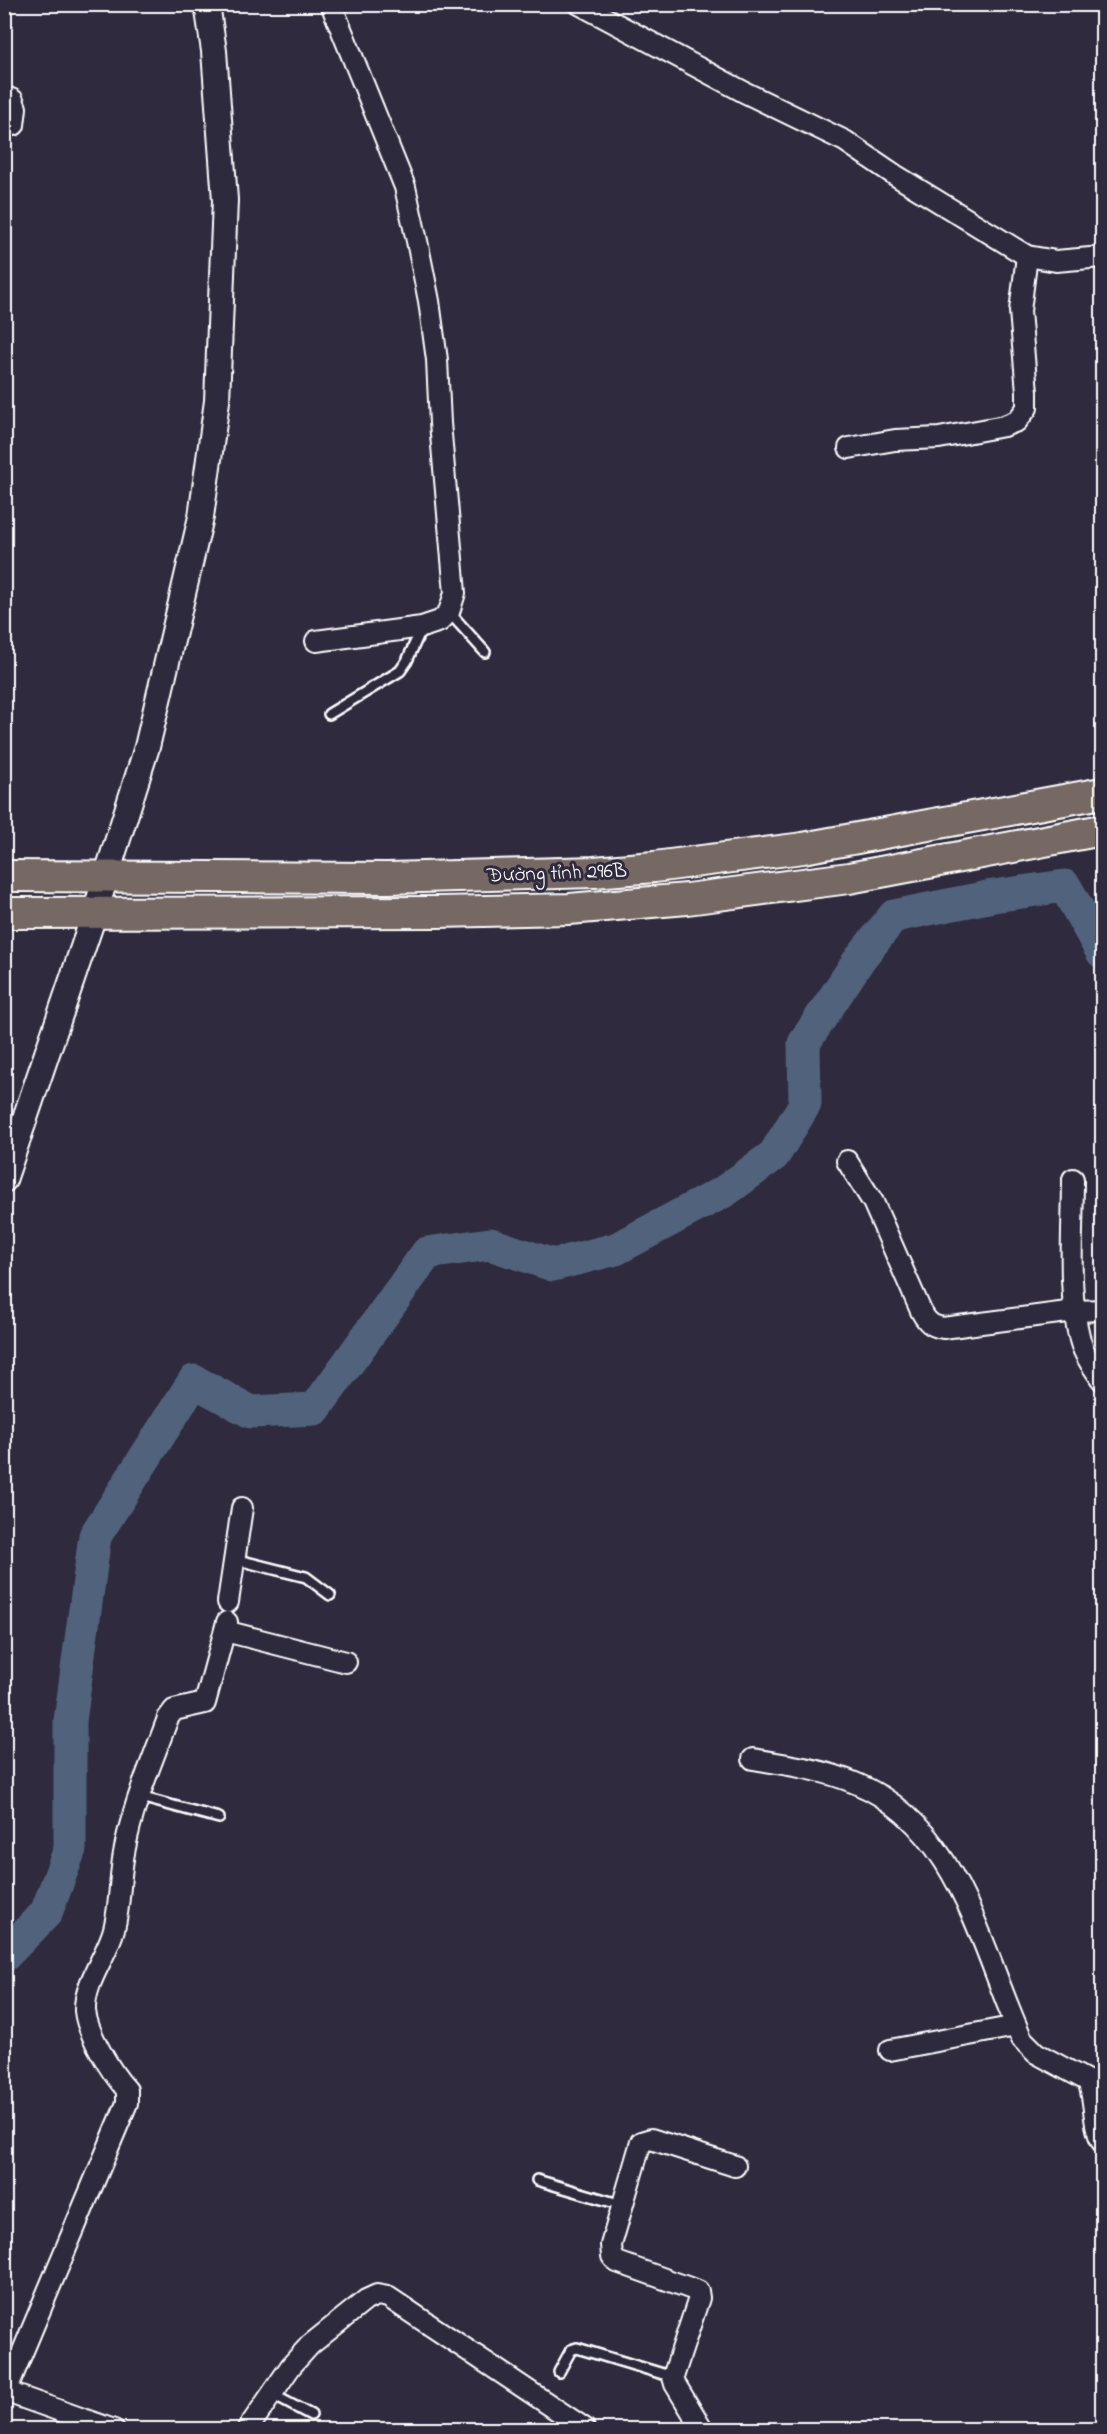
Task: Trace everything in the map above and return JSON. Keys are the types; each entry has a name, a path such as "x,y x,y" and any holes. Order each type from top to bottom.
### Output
{"main road":[{"name":"Đường tỉnh 296B","path":"4,876 388,878 594,872 654,867 823,845 1102,793"},
{"name":"Đường tỉnh 296B","path":"4,913 94,915 505,911 654,902 849,878 1102,830"}],"street":[{"path":"4,1180 94,915 147,747 201,517 217,402 225,200 214,51 207,4"},
{"path":"316,641 422,627 440,621 449,612 455,593 440,423 437,360 429,301 405,187 331,4"},
{"path":"579,4 744,92 845,141 895,175 1027,256 1056,261 1102,257"},
{"path":"4,96 13,100 16,108 14,125"},
{"path":"849,448 895,440 939,438 1004,426 1017,421 1027,408 1028,392 1020,311 1027,256"},
{"path":"847,1161 873,1202 926,1321 934,1326 943,1328 1075,1311 1102,1310"},
{"path":"1073,1179 1075,1311 1080,1340 1087,1357 1102,1380"},
{"path":"228,1602 242,1508"},
{"path":"114,2430 5,2393 128,2103 128,2090 109,2069 88,2024 85,2011 94,1976 113,1933 120,1906 125,1847 168,1718 174,1710 205,1703 226,1627 345,1662"},
{"path":"753,1759 820,1771 857,1783 889,1802 918,1826 948,1864 964,1893 1022,2039 1036,2053 1088,2081 1093,2093 1096,2130 1102,2142"},
{"path":"890,2049 1016,2026"},
{"path":"704,2430 675,2384 673,2377 699,2298 698,2291 617,2262 612,2256 611,2245 641,2142 651,2139 735,2166"},
{"path":"247,2430 291,2366 310,2345 366,2300 377,2295 388,2297 584,2428"}],"lane":[{"path":"449,612 485,652"},
{"path":"328,714 400,671 422,627"},
{"path":"234,1559 306,1577 330,1594"},
{"path":"141,1797 219,1818"},
{"path":"537,2180 622,2205"},
{"path":"559,2372 571,2350 577,2348 673,2377"},
{"path":"273,2395 311,2415"}],"waterway":[{"path":"4,1956 46,1913 70,1849 70,1721 95,1536 194,1381 251,1412 315,1409 427,1253 490,1244 553,1265 616,1249 725,1191 774,1155 805,1104 804,1043 861,957 894,916 993,896 1065,886 1102,952"}]}
